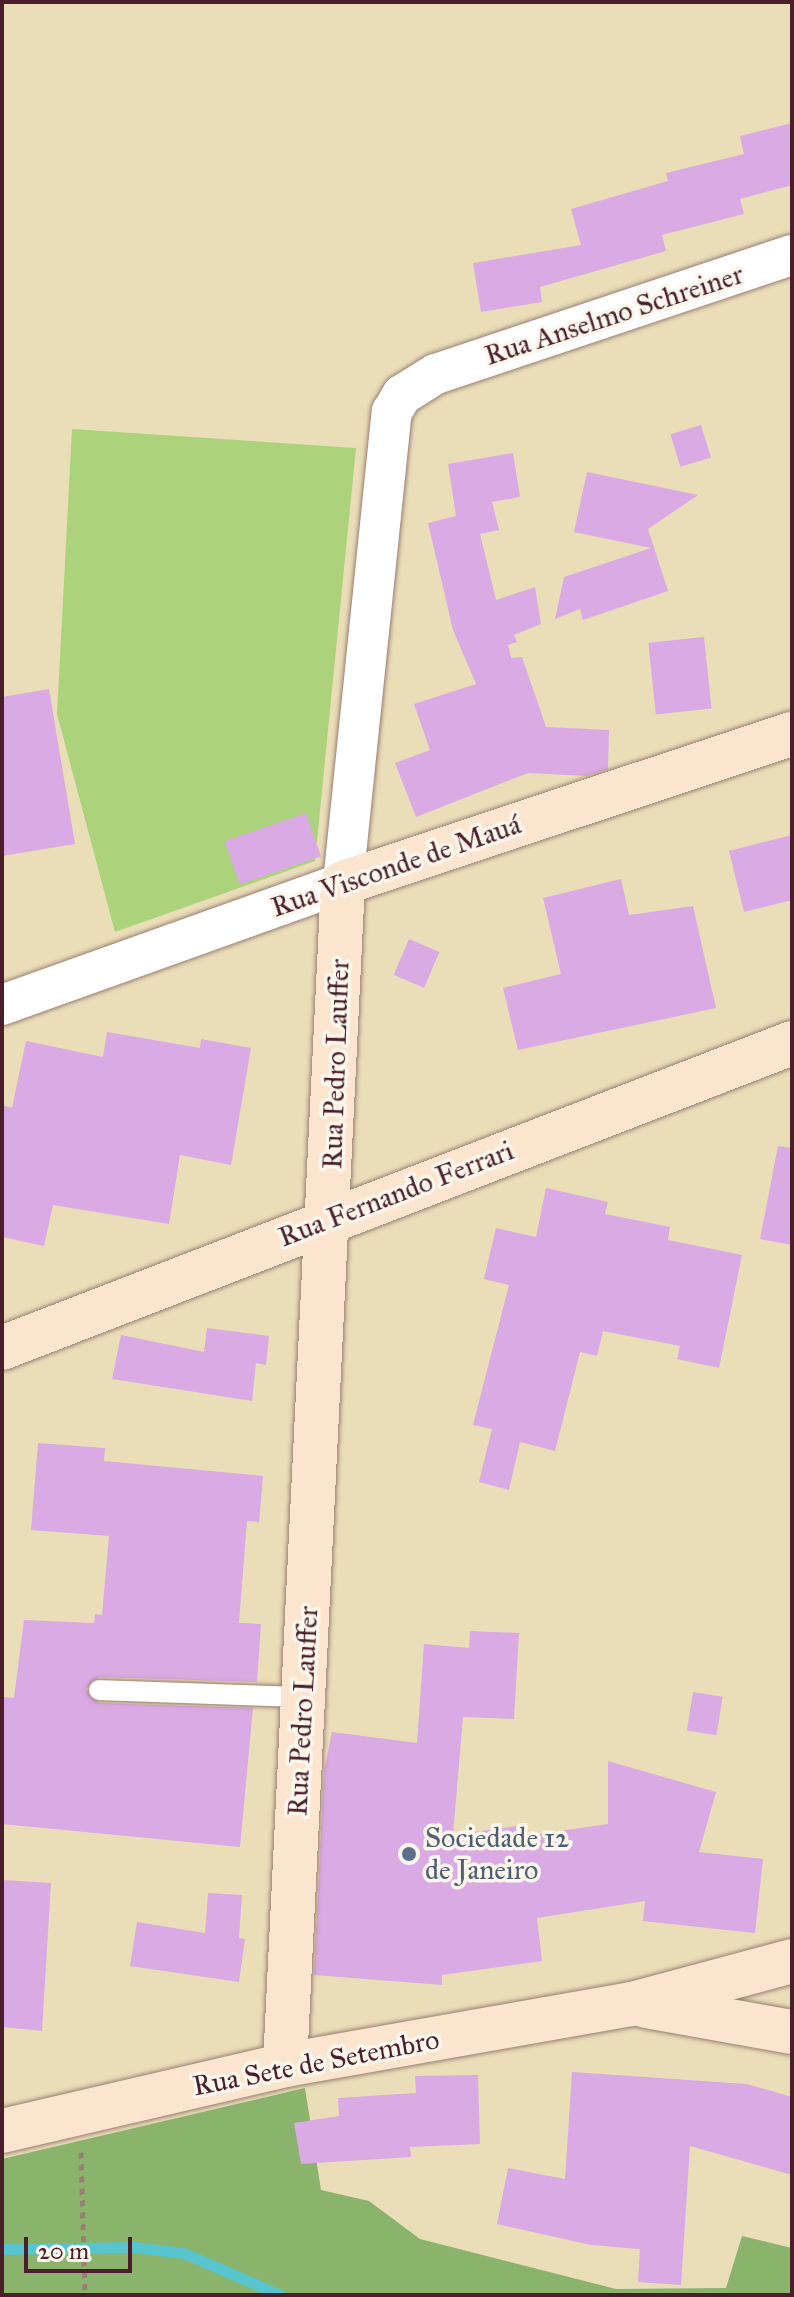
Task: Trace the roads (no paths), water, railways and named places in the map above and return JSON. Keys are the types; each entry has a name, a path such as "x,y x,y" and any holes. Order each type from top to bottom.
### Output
{"main road":[{"name":"Rua Visconde de Mauá","path":"343,883 792,734"},
{"name":"Rua Pedro Lauffer","path":"285,2065 330,1219 343,883"},
{"name":"Rua Fernando Ferrari","path":"2,1348 792,1043"},
{"name":"Rua Sete de Setembro","path":"2,2131 285,2065 632,2004 792,1961"},
{"name":"Rua Sete de Setembro","path":"632,2004 792,2032"}],"street":[{"name":"Rua Anselmo Schreiner","path":"436,374 792,255"},
{"name":"Rua Pedro Lauffer","path":"343,883 392,412 402,395 436,374"},
{"name":"Rua Visconde de Mauá","path":"2,1005 343,883"}],"lane":[{"path":"99,1690 304,1697"}],"waterway":[{"path":"2,2249 134,2247 184,2253 280,2295"}],"place":[{"name":"Sociedade 12 de Janeiro","path":"409,1854"}]}
